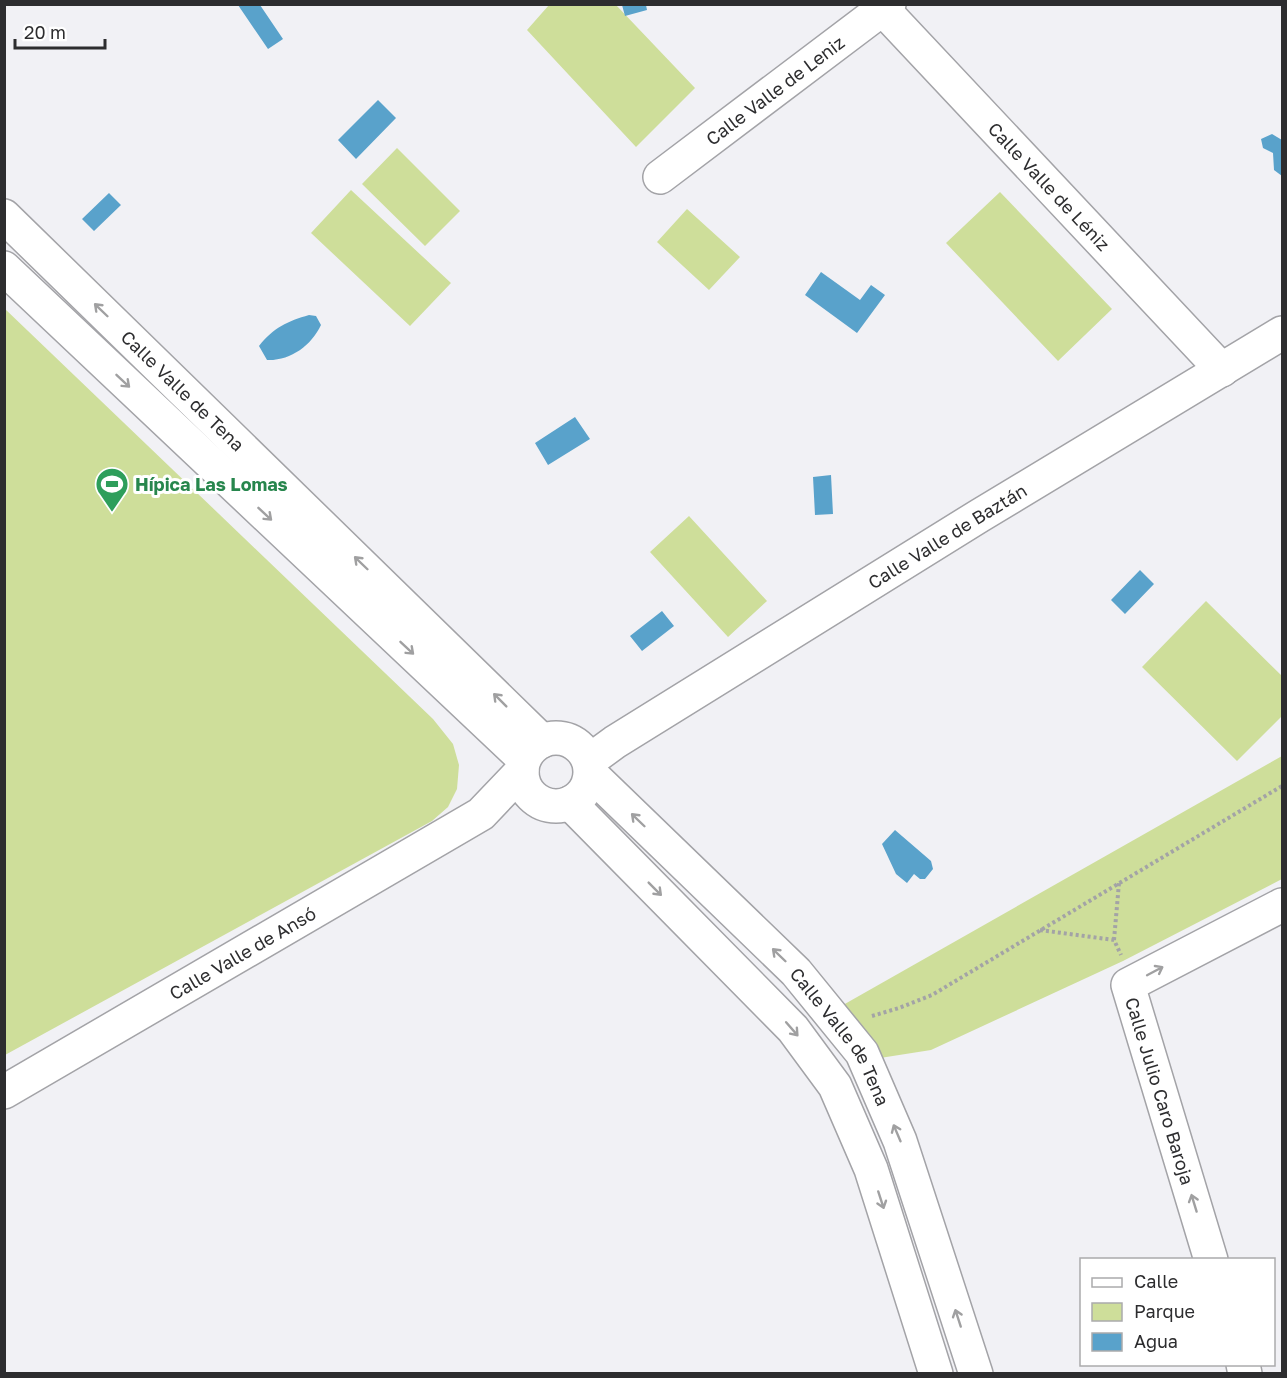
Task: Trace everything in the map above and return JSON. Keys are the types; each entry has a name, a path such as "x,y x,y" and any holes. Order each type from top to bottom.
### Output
{"street":[{"name":"Calle Valle de Leniz","path":"660,177 883,6"},
{"name":"Calle Valle de Léniz","path":"883,6 1222,370"},
{"name":"Calle Valle de Tena","path":"4,216 530,757"},
{"name":"Calle Valle de Tena","path":"4,268 530,757"},
{"name":"Calle Valle de Baztán","path":"585,760 979,516 1282,333"},
{"path":"553,738 565,738 585,760 589,783 584,792 558,804 536,799 524,782 530,757 553,738"},
{"name":"Calle Valle de Ansó","path":"4,1092 481,814 530,757"},
{"name":"Calle Valle de Tena","path":"585,760 796,972 862,1053 900,1141 976,1374"},
{"name":"Calle Valle de Tena","path":"558,804 793,1029 835,1086 871,1169 936,1374"},
{"name":"Calle Valle de Ansó","path":"481,814 558,804"},
{"name":"Calle Julio Caro Baroja","path":"1210,1258 1128,985 1282,905"}],"path":[{"path":"840,1025 899,1008 932,994 1282,786"},
{"path":"1119,884 1114,940 1124,961 1128,985"},
{"path":"1039,930 1114,940"}],"green space":[{"path":"549,5 616,5 695,88 636,147 527,30"},
{"path":"397,148 460,211 425,246 362,184"},
{"path":"351,190 451,283 410,326 311,233"},
{"path":"1000,192 1112,309 1058,361 946,243"},
{"path":"687,209 740,257 709,290 657,242"},
{"name":"Hípica Las Lomas","path":"4,308 433,719 453,744 459,765 457,789 448,807 432,821 5,1055"},
{"path":"689,516 767,601 728,637 650,552"},
{"path":"1206,601 1282,676 1282,716 1237,761 1142,667"},
{"path":"1282,756 1282,879 1123,961 931,1050 880,1058 873,1039 843,1005"}],"water":[{"path":"238,5 260,5 283,39 268,49"},
{"path":"622,5 646,5 647,10 625,16"},
{"path":"378,100 396,118 356,159 338,140"},
{"path":"1272,134 1282,140 1282,176 1274,170 1273,153 1263,148 1261,139"},
{"path":"109,193 121,205 94,231 82,219"},
{"path":"821,272 860,300 871,285 885,295 857,333 805,295"},
{"path":"309,315 316,316 321,325 306,346 284,358 267,360 259,346 264,340 281,326"},
{"path":"575,417 590,439 548,465 535,443"},
{"path":"831,475 833,514 815,515 813,477"},
{"path":"1140,570 1154,584 1125,614 1111,600"},
{"path":"662,611 674,626 642,651 630,636"},
{"path":"895,830 931,861 933,869 925,879 920,879 914,874 907,883 896,874 882,844"}],"place":[{"name":"Hípica Las Lomas","path":"112,513"}]}
